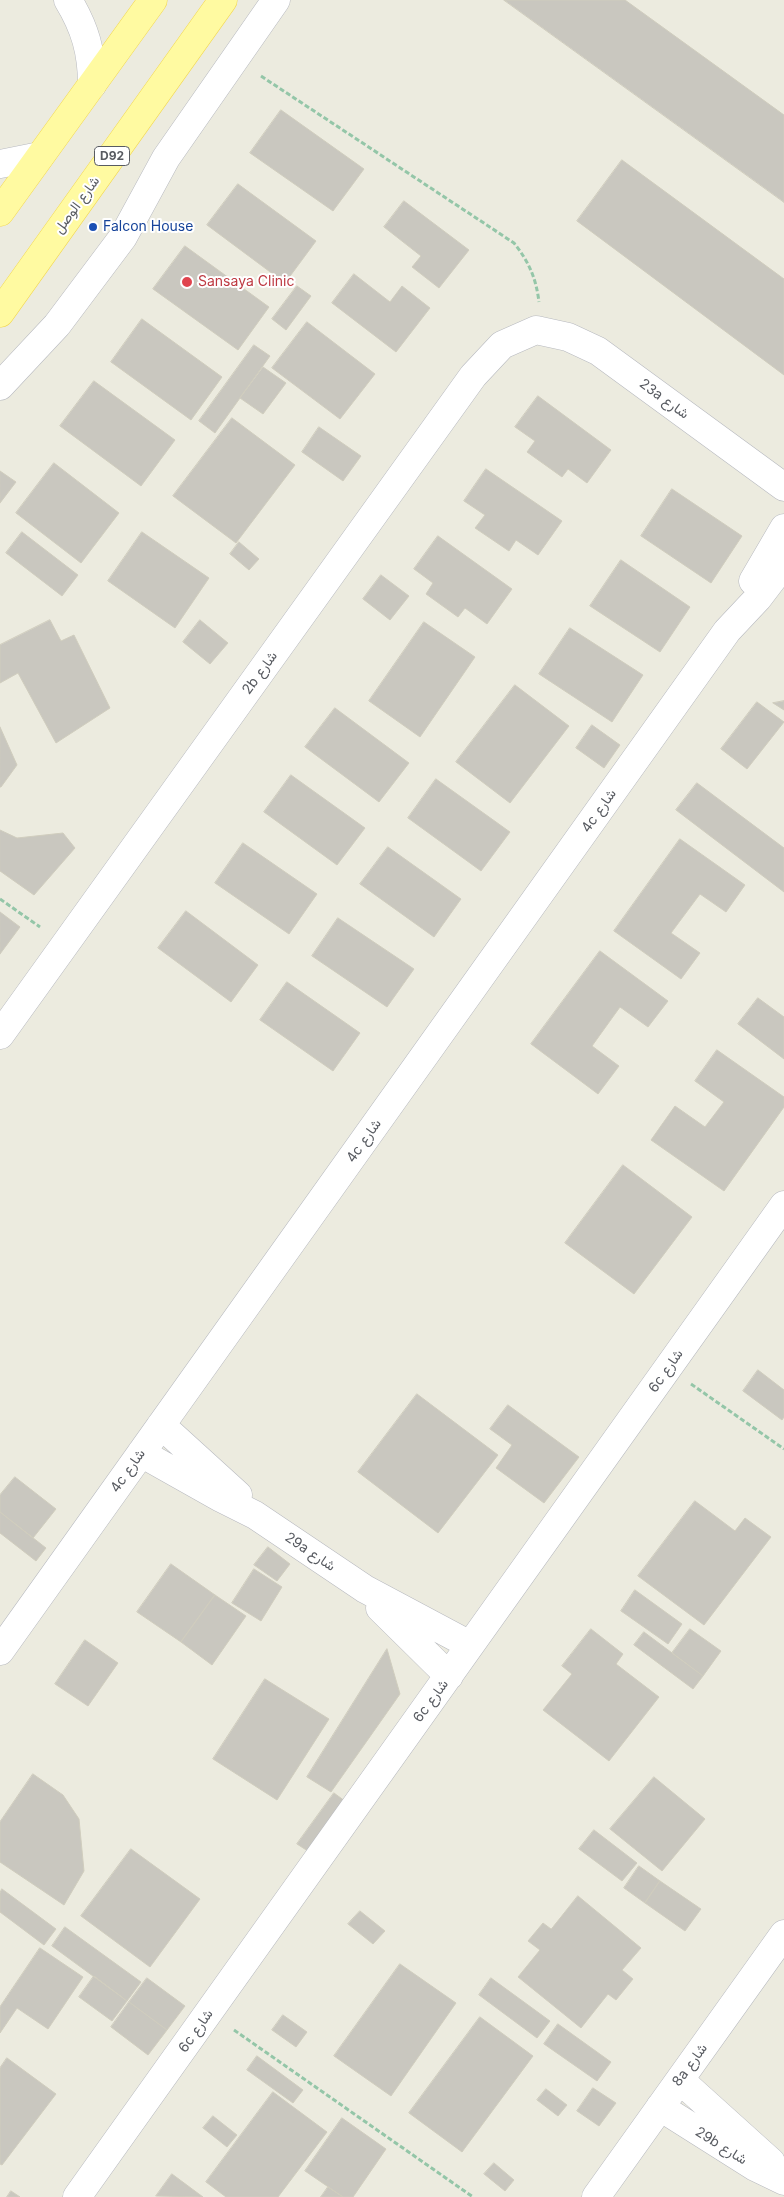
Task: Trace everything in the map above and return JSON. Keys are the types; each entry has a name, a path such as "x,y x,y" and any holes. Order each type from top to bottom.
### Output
{"main road":[{"path":"0,212 153,0"},
{"name":"شارع الوصل","path":"0,313 223,0"}],"street":[{"path":"68,0 79,18 88,39 92,62 92,85"},
{"path":"0,386 56,325 123,237 166,158 276,0"},
{"path":"0,164 40,156"},
{"name":"23a شارع","path":"536,330 568,337 598,350 784,487"},
{"name":"2b شارع","path":"0,1034 473,376 502,345 536,330"},
{"name":"4c شارع","path":"727,631 748,589 784,528"},
{"name":"4c شارع","path":"0,1651 727,631 758,598 784,564"},
{"name":"6c شارع","path":"77,2197 784,1205"},
{"name":"29a شارع","path":"161,1425 235,1492 255,1515"},
{"name":"29a شارع","path":"141,1452 220,1498 255,1515 365,1589 470,1646"},
{"name":"29a شارع","path":"365,1589 380,1608 449,1676"},
{"name":"8a شارع","path":"596,2197 784,1934"},
{"name":"29b شارع","path":"680,2080 784,2176"},
{"name":"29b شارع","path":"660,2107 755,2167 784,2181"}],"path":[{"path":"235,60 514,243 528,262 537,284 539,307 536,330"},
{"path":"0,899 65,944"},
{"path":"668,1368 784,1449"},
{"path":"209,2012 473,2197"}],"building":[{"path":"504,0 625,0 784,115 784,202"},
{"path":"281,110 364,169 333,211 250,153"},
{"path":"622,160 784,279 784,375 577,221"},
{"path":"238,184 316,241 285,283 207,225"},
{"path":"404,201 469,250 439,288 412,267 421,256 384,227"},
{"path":"185,246 269,307 238,350 153,289"},
{"path":"354,274 390,302 402,286 430,308 396,352 332,303"},
{"path":"297,286 311,296 286,330 272,319"},
{"path":"142,319 222,377 191,420 111,362"},
{"path":"307,322 375,374 340,419 272,368"},
{"path":"254,345 270,356 215,433 199,421"},
{"path":"263,367 286,383 263,414 240,398"},
{"path":"94,381 175,440 141,486 60,426"},
{"path":"538,396 611,450 587,483 568,469 562,477 527,452 535,441 515,427"},
{"path":"232,418 295,465 236,543 173,496"},
{"path":"319,427 361,456 343,481 302,452"},
{"path":"54,463 119,513 81,563 16,513"},
{"path":"486,469 562,521 538,555 516,540 509,551 475,528 485,515 464,501"},
{"path":"0,471 16,482 0,503"},
{"path":"672,489 742,536 711,583 641,536"},
{"path":"22,532 78,575 62,596 6,553"},
{"path":"142,532 209,578 175,628 108,581"},
{"path":"438,536 512,589 487,624 465,608 458,617 426,594 433,583 414,569"},
{"path":"239,542 259,559 249,570 230,554"},
{"path":"621,560 690,607 660,652 590,606"},
{"path":"381,575 409,596 390,620 363,599"},
{"path":"50,620 61,641 74,635 110,708 56,743 18,673 0,683 0,645"},
{"path":"200,620 228,643 210,664 183,642"},
{"path":"424,622 475,657 420,737 369,701"},
{"path":"570,628 643,675 612,722 539,674"},
{"path":"515,685 569,726 510,803 456,762"},
{"path":"784,701 784,710 773,703"},
{"path":"757,702 784,722 747,769 721,749"},
{"path":"335,708 409,763 379,802 305,747"},
{"path":"592,725 620,745 604,768 576,748"},
{"path":"0,727 17,765 1,787 0,787"},
{"path":"291,775 365,828 337,865 264,812"},
{"path":"436,779 510,832 481,871 408,818"},
{"path":"697,783 784,848 784,892 676,810"},
{"path":"0,830 17,838 63,833 75,848 34,895 0,871"},
{"path":"680,839 745,885 726,912 700,894 671,933 700,953 681,979 614,931"},
{"path":"243,843 317,894 289,934 215,883"},
{"path":"388,847 461,899 434,937 360,884"},
{"path":"186,911 258,965 231,1002 158,948"},
{"path":"0,912 20,927 0,954"},
{"path":"338,918 414,969 387,1007 312,956"},
{"path":"600,951 668,1001 648,1027 620,1007 592,1046 619,1066 598,1094 531,1044"},
{"path":"287,982 360,1033 333,1071 260,1020"},
{"path":"758,998 784,1017 784,1059 738,1024"},
{"path":"717,1050 784,1097 784,1107 724,1191 651,1140 675,1106 705,1127 724,1102 695,1081"},
{"path":"623,1165 692,1217 634,1294 565,1243"},
{"path":"758,1370 784,1390 784,1417 782,1420 743,1391"},
{"path":"417,1394 498,1455 438,1533 358,1472"},
{"path":"508,1405 579,1457 544,1503 496,1468 512,1445 490,1429"},
{"path":"15,1477 56,1509 33,1538 0,1512 0,1495"},
{"path":"695,1501 735,1531 745,1518 771,1537 704,1625 638,1576"},
{"path":"0,1512 46,1548 36,1561 0,1533"},
{"path":"268,1547 290,1564 277,1581 254,1565"},
{"path":"171,1564 215,1595 181,1642 137,1612"},
{"path":"254,1569 282,1587 261,1621 232,1603"},
{"path":"635,1590 682,1624 668,1644 621,1611"},
{"path":"215,1595 246,1616 212,1665 181,1642"},
{"path":"591,1629 623,1654 616,1664 659,1697 609,1761 543,1710 572,1674 562,1666"},
{"path":"690,1629 721,1651 703,1676 672,1653"},
{"path":"644,1632 703,1676 693,1689 634,1645"},
{"path":"85,1640 118,1663 88,1706 55,1684"},
{"path":"387,1649 400,1694 331,1792 307,1777"},
{"path":"265,1679 329,1719 277,1800 213,1759"},
{"path":"33,1774 63,1795 79,1819 84,1871 64,1905 0,1862 0,1822"},
{"path":"654,1777 705,1819 662,1871 610,1829"},
{"path":"334,1793 353,1807 317,1857 297,1844"},
{"path":"594,1830 637,1863 622,1881 579,1849"},
{"path":"131,1849 200,1899 150,1967 81,1916"},
{"path":"639,1866 660,1881 645,1903 624,1888"},
{"path":"660,1881 701,1909 685,1931 645,1903"},
{"path":"2,1889 56,1929 44,1945 0,1912 0,1893"},
{"path":"578,1896 641,1948 622,1970 633,1979 616,2000 608,1994 581,2028 518,1977 540,1950 528,1941 543,1923 551,1929"},
{"path":"360,1911 385,1931 373,1944 348,1924"},
{"path":"65,1927 141,1982 127,2001 52,1946"},
{"path":"40,1948 83,1977 48,2029 17,2008 0,2033 0,2007"},
{"path":"400,1964 456,2003 391,2096 334,2056"},
{"path":"94,1976 127,2001 112,2021 79,1997"},
{"path":"147,1978 185,2006 167,2030 129,2002"},
{"path":"491,1978 550,2021 537,2038 479,1995"},
{"path":"129,2002 167,2030 148,2055 111,2027"},
{"path":"283,2015 307,2032 296,2047 272,2030"},
{"path":"480,2017 533,2056 462,2152 409,2113"},
{"path":"558,2024 611,2062 597,2081 544,2044"},
{"path":"257,2056 303,2090 293,2103 247,2070"},
{"path":"7,2058 56,2094 2,2165 0,2164 0,2068"},
{"path":"593,2088 616,2103 599,2126 577,2111"},
{"path":"546,2089 567,2105 558,2116 537,2100"},
{"path":"273,2092 327,2132 278,2197 226,2197 206,2182"},
{"path":"213,2116 237,2135 227,2147 203,2128"},
{"path":"342,2118 386,2149 353,2197 343,2197 305,2171"},
{"path":"494,2163 514,2180 505,2191 484,2174"},
{"path":"172,2174 203,2197 156,2196"},
{"path":"328,2187 343,2197 321,2197"},
{"path":"11,2191 20,2197 7,2197"}],"place":[{"name":"Falcon House","path":"93,227"},
{"name":"Sansaya Clinic","path":"187,282"}]}
